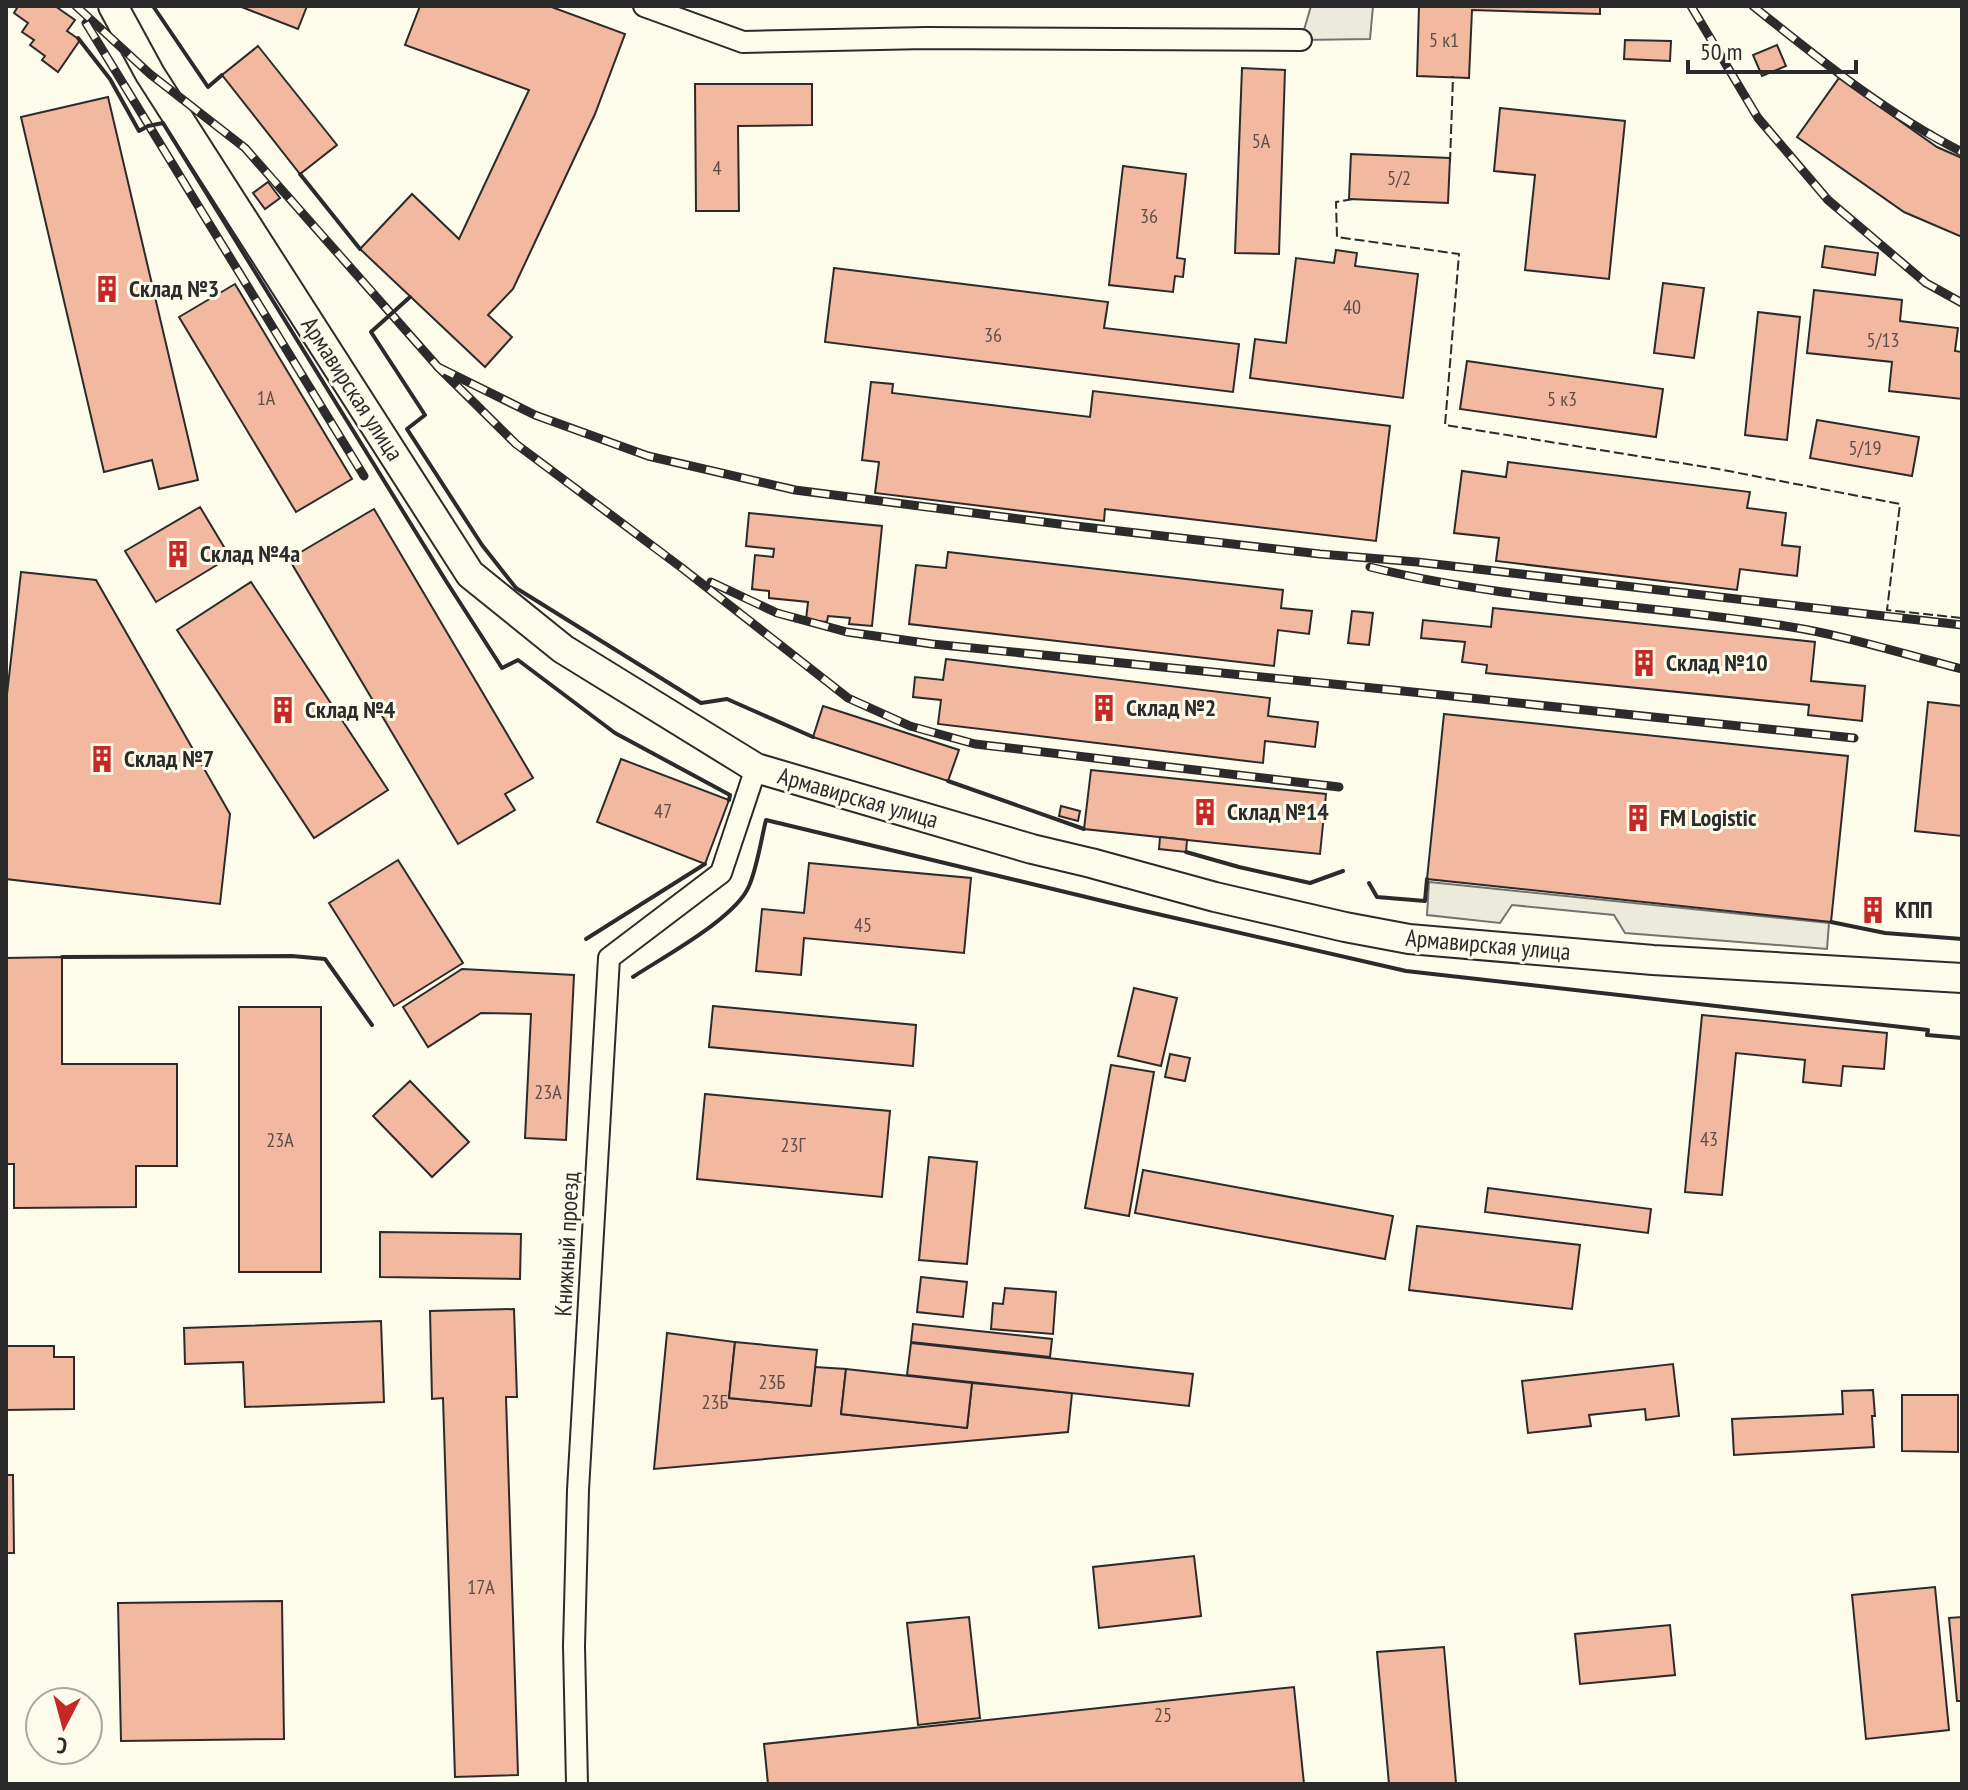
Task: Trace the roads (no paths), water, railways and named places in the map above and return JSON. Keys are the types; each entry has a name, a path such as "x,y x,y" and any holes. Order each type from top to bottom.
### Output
{"main road":[{"name":"Армавирская улица","path":"113,6 150,74 470,574 563,649 756,768 1032,849 1215,897 1396,936 1653,960 1962,978"}],"street":[{"path":"644,6 743,42 926,38 1301,40"},
{"name":"Книжный проезд","path":"577,1784 574,1646 578,1490 609,958 721,873 756,768"}],"railway":[{"path":"76,6 150,74 245,148 438,367 516,444 848,698 910,726 975,744 1339,787"},
{"path":"1691,6 1758,118 1828,200 1926,283 1962,303"},
{"path":"1753,6 1880,103 1962,152"},
{"path":"86,23 364,476"},
{"path":"438,367 535,415 648,456 795,490 1067,525 1962,625"},
{"path":"1370,567 1525,595 1807,630 1962,669"},
{"path":"711,582 777,613 847,632 932,644 1854,738"}],"place":[{"name":"Склад №3","path":"107,289"},
{"name":"Склад №4а","path":"178,554"},
{"name":"Склад №10","path":"1644,663"},
{"name":"Склад №2","path":"1104,708"},
{"name":"Склад №4","path":"283,710"},
{"name":"Склад №7","path":"102,759"},
{"name":"Склад №14","path":"1205,812"},
{"name":"FM Logistic","path":"1638,818"},
{"name":"КПП","path":"1873,910"}]}
